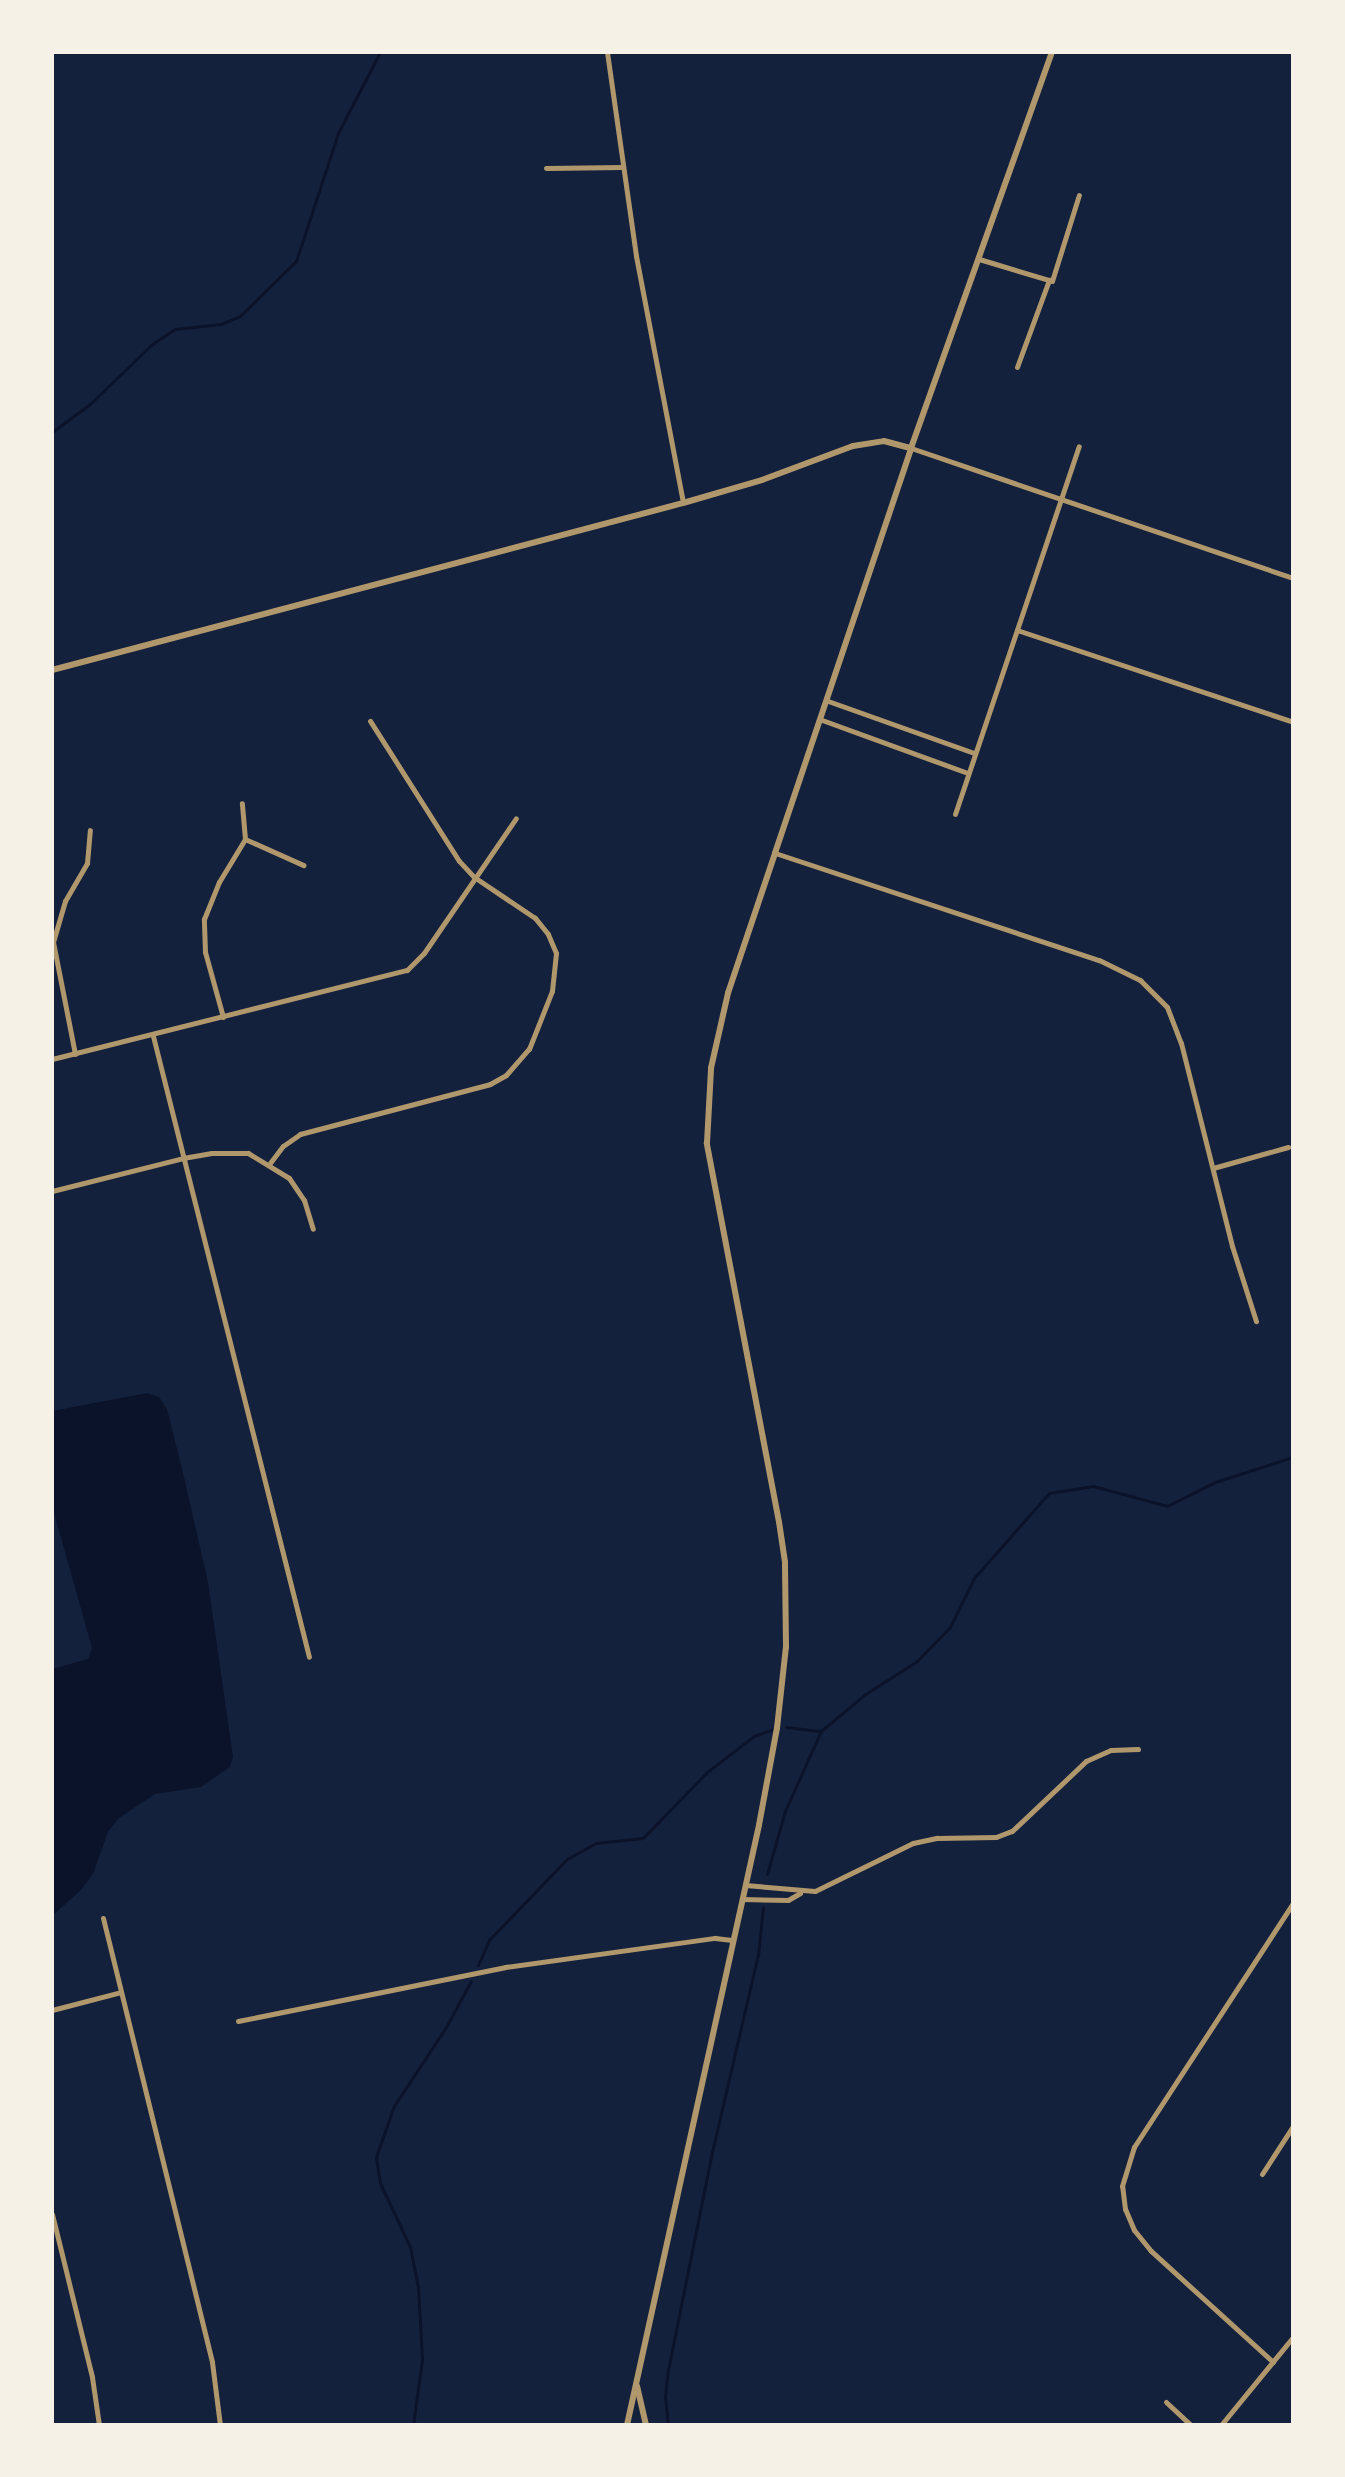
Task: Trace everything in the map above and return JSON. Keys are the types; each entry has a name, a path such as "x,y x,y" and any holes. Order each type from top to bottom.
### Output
{"street":[{"path":"607,52 622,167 683,503"},
{"path":"627,2425 745,1885 783,1688 786,1647 785,1562 707,1143 711,1068 728,993 911,448 1052,52"},
{"path":"546,168 556,165 622,167"},
{"path":"979,259 1052,281 1079,195"},
{"path":"1017,367 1049,280"},
{"path":"52,670 683,503 790,470 853,446 884,441 1293,578"},
{"path":"955,814 1079,446"},
{"path":"1017,630 1293,722"},
{"path":"828,701 974,753"},
{"path":"822,720 968,773"},
{"path":"270,1163 283,1146 300,1134 490,1084 518,1065 529,1049 552,991 556,953 548,934 535,918 474,877 448,846 370,721"},
{"path":"223,1017 205,952 204,919 219,882 245,839 242,803"},
{"path":"52,1059 407,970 424,953 516,818"},
{"path":"75,1054 53,957 53,942 65,901 87,863 90,830"},
{"path":"245,839 303,865"},
{"path":"775,853 1099,960 1140,980 1167,1007 1177,1033 1232,1246 1256,1321"},
{"path":"153,1036 309,1657"},
{"path":"1213,1168 1288,1147"},
{"path":"52,1191 183,1158 212,1153 248,1153 270,1163 289,1178 304,1200 313,1229"},
{"path":"745,1885 801,1892 828,1887 913,1843 937,1838 996,1837 1012,1831 1086,1761 1111,1750 1138,1749"},
{"path":"742,1899 788,1900 801,1892"},
{"path":"1273,2362 1151,2251 1134,2230 1125,2209 1122,2186 1134,2147 1293,1903"},
{"path":"103,1918 212,2362 220,2425"},
{"path":"238,2021 505,1967 715,1938 732,1940"},
{"path":"52,2010 121,1992"},
{"path":"1262,2174 1293,2126"},
{"path":"52,2214 92,2377 99,2425"},
{"path":"1221,2425 1293,2337"},
{"path":"637,2385 646,2425"},
{"path":"1166,2402 1191,2425"}],"water":[{"path":"147,1393 159,1397 167,1409 184,1477 208,1582 233,1757 230,1767 201,1787 155,1794 119,1818 108,1832 93,1874 81,1890 52,1916 52,1669 88,1659 92,1648 52,1506 52,1411"}],"waterway":[{"path":"52,432 90,404 151,345 175,329 221,324 240,316 296,261 338,133 380,52"},
{"path":"767,1874 785,1811 821,1731 864,1695 917,1661 950,1627 974,1578 1049,1493 1093,1486 1167,1506 1215,1482 1293,1457"},
{"path":"786,1727 821,1731"},
{"path":"478,1965 489,1940 567,1859 596,1843 643,1838 707,1772 754,1736 773,1729"},
{"path":"668,2425 665,2397 668,2370 712,2152 758,1955 763,1907"},
{"path":"413,2425 422,2360 418,2287 410,2247 380,2183 376,2157 394,2106 446,2027 471,1981"}]}
